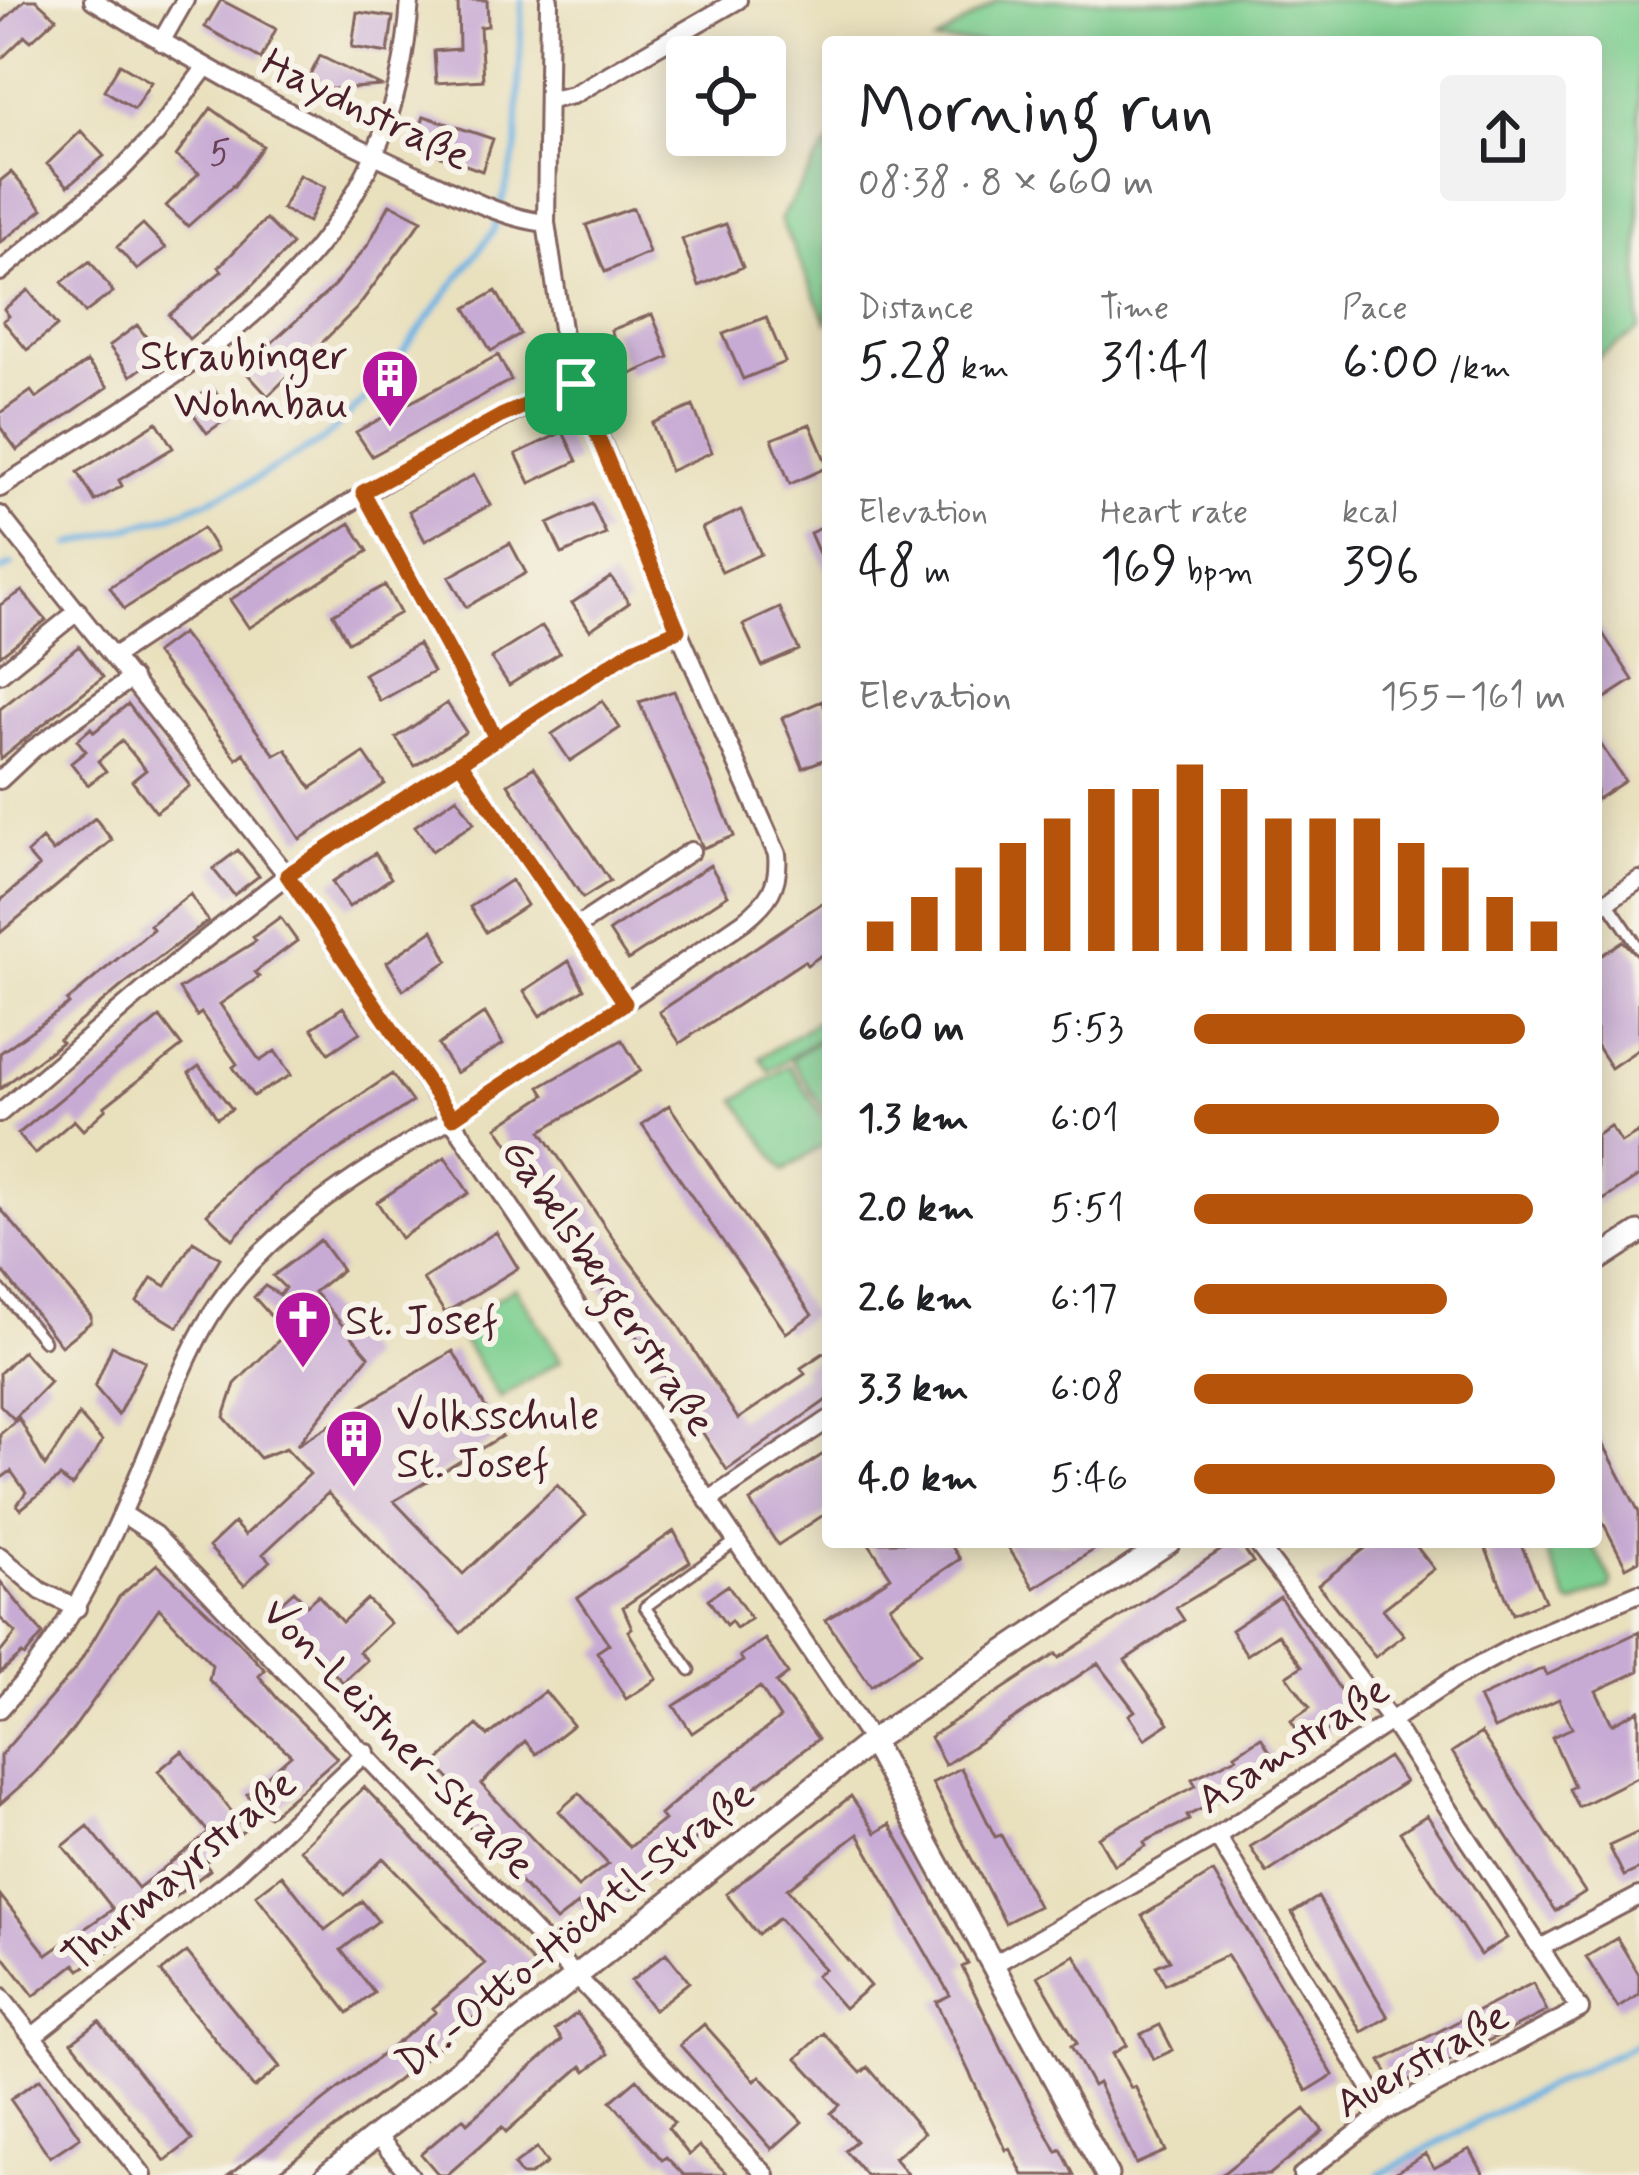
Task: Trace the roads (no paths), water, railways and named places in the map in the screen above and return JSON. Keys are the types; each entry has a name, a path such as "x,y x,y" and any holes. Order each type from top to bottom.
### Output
{"street":[{"name":"Haydnstraße","path":"93,0 205,68 374,155 518,220 546,223"},
{"path":"161,42 185,0"},
{"path":"0,488 236,332 319,251 350,207 391,115 407,49 410,0"},
{"path":"0,1709 53,1648 77,1608 123,1514 185,1365 215,1308 247,1266 278,1234 320,1202 625,1003 766,903 775,889 777,854 576,384 554,297 546,223 549,0"},
{"path":"549,100 573,95 738,0"},
{"path":"0,272 120,171 156,134 205,68"},
{"path":"114,656 363,492 501,416 576,384"},
{"path":"363,492 496,738"},
{"name":"Gabelsbergerstraße","path":"0,515 287,875 871,1741 1107,2175"},
{"path":"0,674 78,611"},
{"path":"0,1113 287,875 634,649 678,630"},
{"path":"0,780 33,749 132,678"},
{"path":"460,762 625,1003"},
{"path":"574,928 692,851"},
{"path":"1602,905 1639,880"},
{"path":"1602,1257 1639,1233"},
{"path":"708,1501 822,1424"},
{"name":"Von-Leistner-Straße","path":"123,1514 155,1535 766,2175"},
{"name":"Dr.-Otto-Höchtl-Straße","path":"327,2175 871,1741 1160,1548"},
{"path":"1261,1548 1391,1721 1540,1948 1639,1896"},
{"path":"0,1556 40,1591 77,1608"},
{"name":"Asamstraße","path":"992,1966 1217,1836 1454,1679 1526,1640 1639,1593"},
{"name":"Thurmayrstraße","path":"33,2036 232,1878 366,1752"},
{"path":"1217,1836 1385,2112"},
{"name":"Auerstraße","path":"1302,2175 1385,2112 1580,2009 1540,1948"},
{"path":"0,1996 143,2175"},
{"path":"377,2136 410,2175"}],"lane":[{"path":"1602,905 1639,948"},
{"path":"0,1289 44,1341"},
{"path":"690,1670 645,1607 736,1541"}],"waterway":[{"path":"70,545 170,516 249,483 323,440 373,392 494,230 517,148 522,0"},
{"path":"0,571 12,565"},
{"path":"1379,2175 1508,2105 1639,2043"}],"place":[{"name":"Straubinger Wohnbau","path":"390,429"},
{"name":"St. Josef","path":"303,1370"},
{"name":"Volksschule St. Josef","path":"354,1489"}]}
